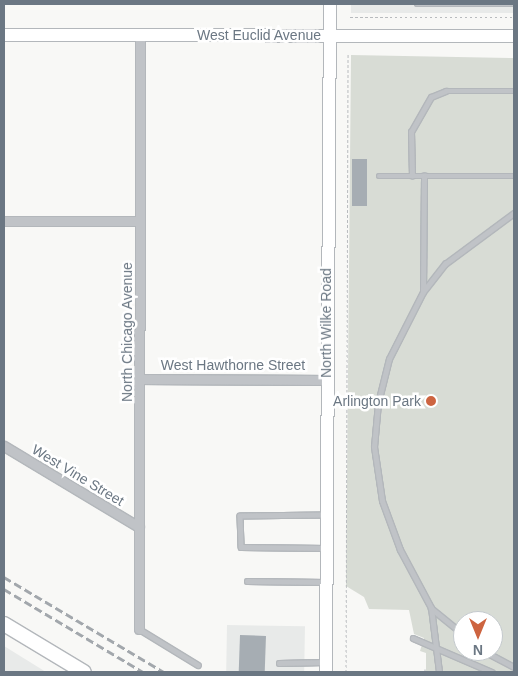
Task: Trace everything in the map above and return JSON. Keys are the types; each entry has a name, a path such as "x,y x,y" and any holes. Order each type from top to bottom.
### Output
{"main road":[{"name":"North Wilke Road","path":"326,667 325,515 330,4"},
{"name":"West Euclid Avenue","path":"4,35 329,34 514,36"},
{"path":"4,624 84,672"}],"street":[{"name":"North Chicago Avenue","path":"139,629 141,378 140,35"},
{"path":"4,221 140,221"},
{"name":"West Hawthorne Street","path":"141,378 326,380"},
{"name":"West Vine Street","path":"4,446 139,527"}],"lane":[{"path":"417,4 514,4"},
{"path":"412,176 411,132 431,96 446,91 514,91"},
{"path":"379,176 514,176"},
{"path":"423,292 424,176"},
{"path":"438,672 438,648 431,608 400,550 382,501 374,446 378,403 389,360 423,292 445,264 514,213"},
{"path":"325,515 240,516 241,547 326,548"},
{"path":"247,581 326,582"},
{"path":"431,608 453,626"},
{"path":"139,629 198,665"},
{"path":"413,638 492,672"},
{"path":"503,661 514,667"},
{"path":"279,663 326,667"}],"path":[{"path":"350,17 514,17"},
{"path":"346,672 348,53"}],"shaded area":[{"path":"351,4 514,4 514,13 351,13"},
{"name":"Arlington Park","path":"351,55 514,58 514,672 426,672 426,653 420,651 424,638 414,634 409,610 369,609 364,597 346,586"},
{"path":"227,625 305,626 304,672 226,672"},
{"path":"4,646 46,672 4,672"}],"building":[{"path":"352,159 367,159 367,206 352,206"},
{"path":"240,635 266,636 265,672 239,672"}],"railway":[{"path":"4,577 164,672"},
{"path":"4,589 143,672"}],"place":[{"name":"Arlington Park","path":"431,401"}]}
